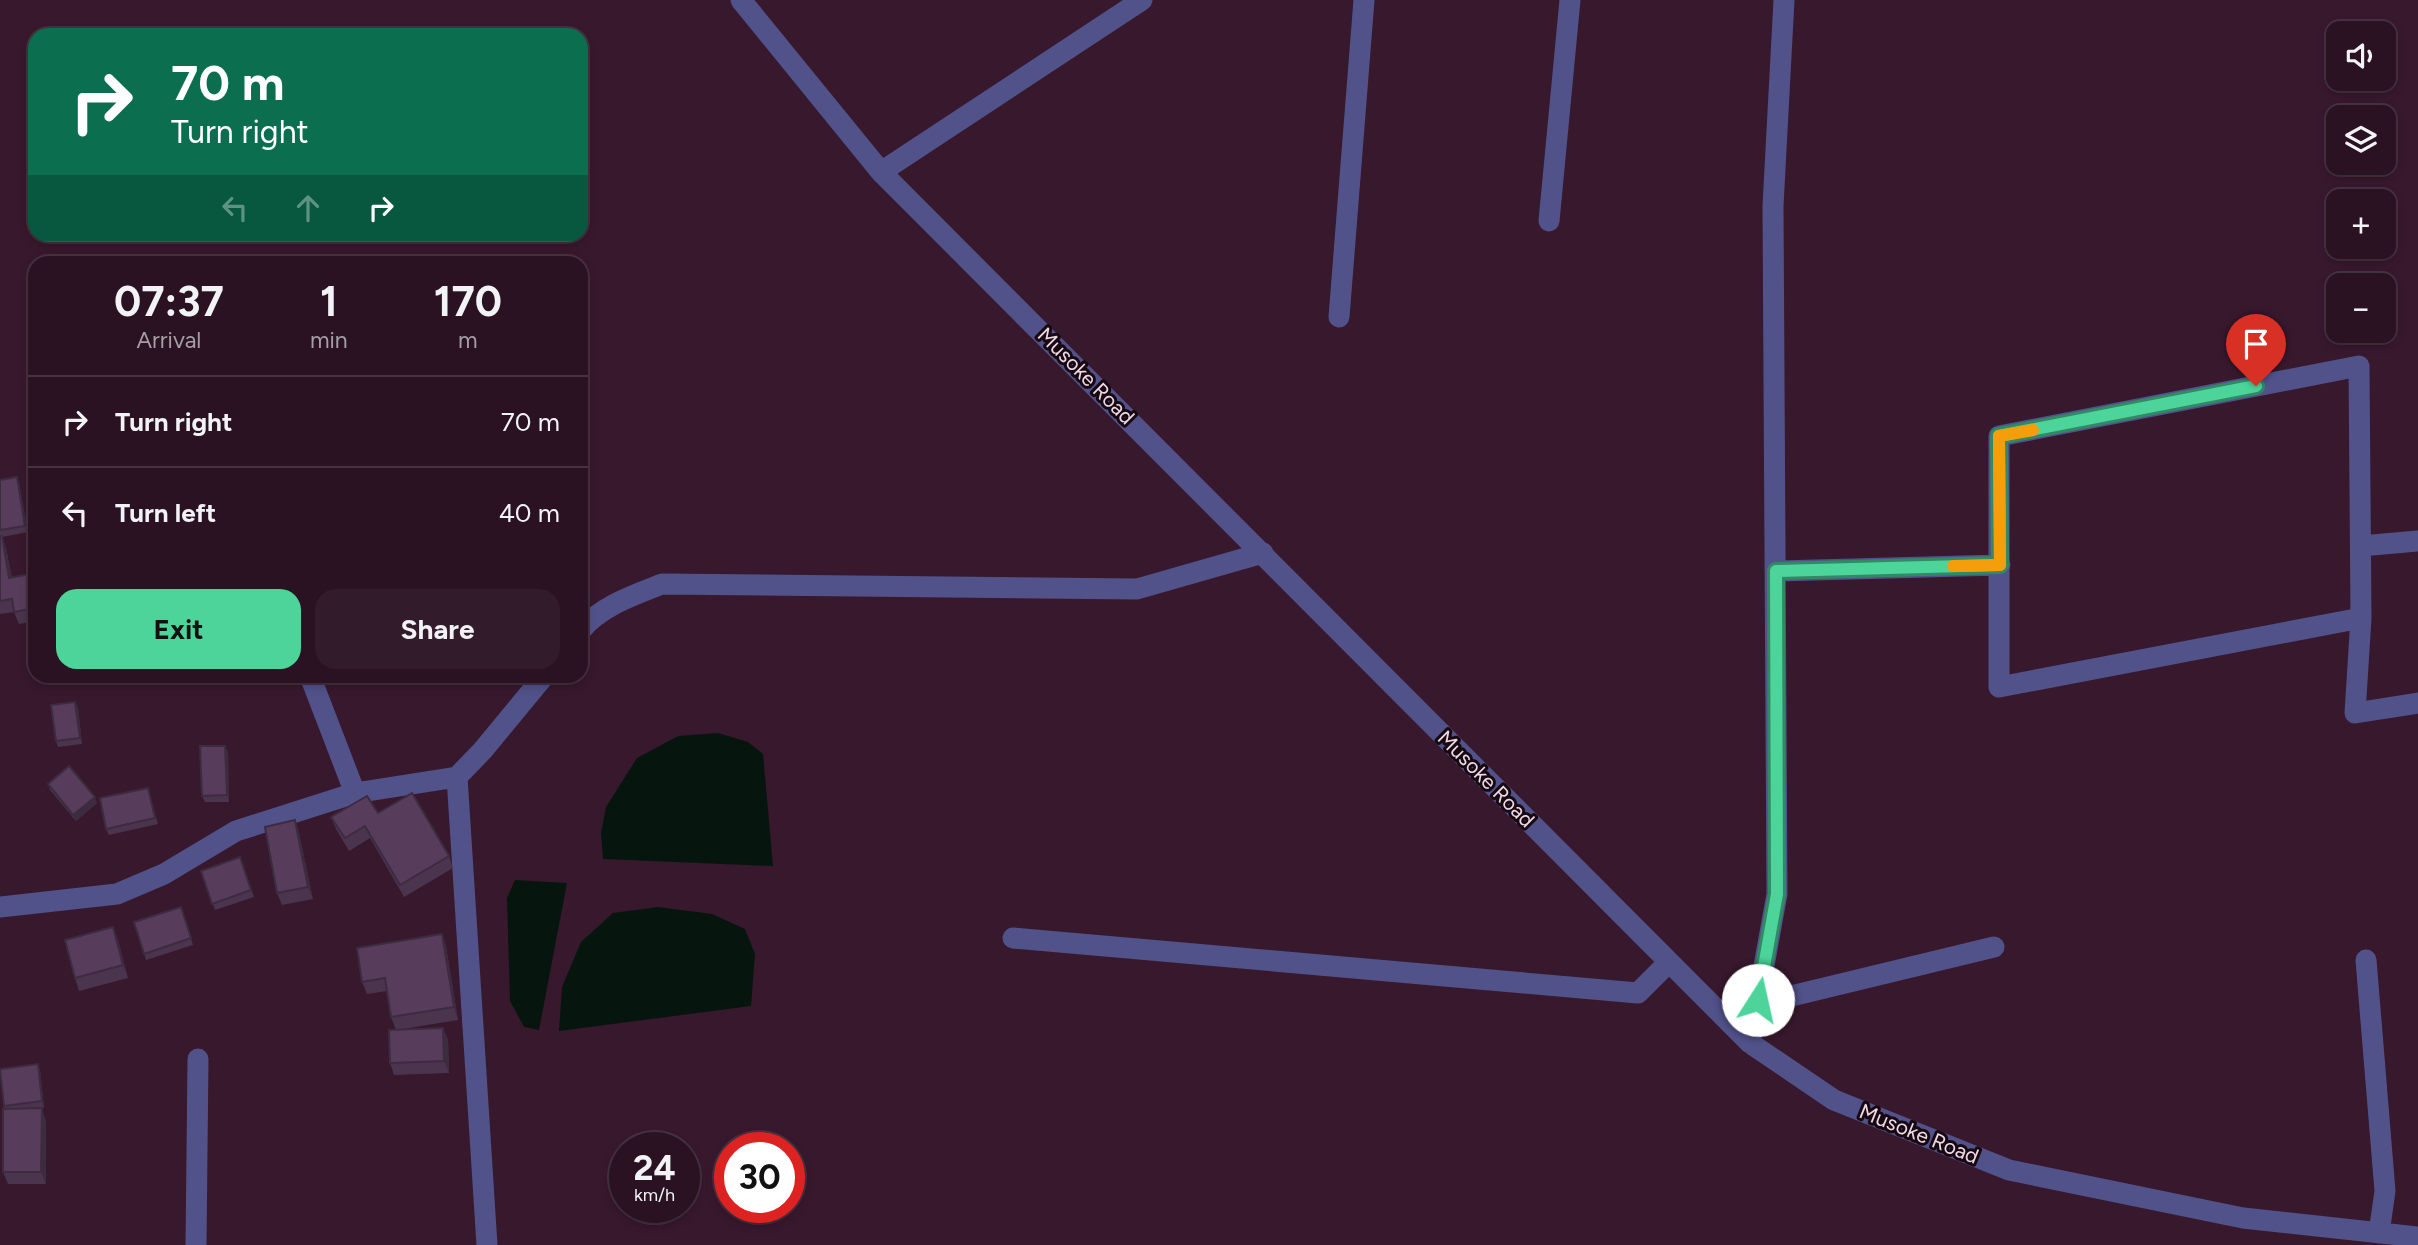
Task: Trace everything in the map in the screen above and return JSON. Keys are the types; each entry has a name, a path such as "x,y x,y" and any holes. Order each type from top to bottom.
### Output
{"street":[{"name":"Musoke Road","path":"741,0 881,172 1750,1043 1834,1100 2009,1170 2243,1218 2418,1237"},
{"path":"881,172 1142,0"},
{"path":"1339,317 1364,0"},
{"path":"1549,221 1570,0"},
{"path":"1750,1043 1777,894 1773,206 1784,0"},
{"path":"2361,618 1999,687 1999,436 2359,366 2361,618 2355,713 2418,703"},
{"path":"2361,546 2418,541"},
{"path":"588,622 622,600 662,584 1137,589 1263,553"},
{"path":"1776,571 2000,565"},
{"path":"313,683 355,793"},
{"path":"0,907 117,894 164,874 236,831 355,793 457,777 538,683"},
{"path":"457,777 487,1245"},
{"path":"1013,938 1638,993 1668,963"},
{"path":"1758,1000 1783,998 1994,947"},
{"path":"2366,960 2385,1191 2379,1233"},
{"path":"196,1245 198,1059"}],"shaded area":[{"path":"718,733 748,742 763,754 773,866 603,859 601,833 606,807 637,758 678,736"},
{"path":"515,880 567,883 539,1030 524,1027 510,1001 507,898"},
{"path":"658,907 712,914 745,929 755,954 751,1006 559,1031 562,987 581,942 613,913"}],"building":[{"path":"17,477 25,526 0,530 0,480"},
{"path":"2,536 9,578 28,574 28,609 14,612 12,599 0,601"},
{"path":"75,702 80,738 56,741 51,705"},
{"path":"200,746 225,746 227,795 202,796"},
{"path":"69,766 95,797 73,815 48,784"},
{"path":"148,788 155,818 106,829 100,798"},
{"path":"412,793 449,856 400,885 365,826 345,838 331,817 367,796 378,813"},
{"path":"295,820 308,887 277,893 265,827"},
{"path":"240,857 251,890 212,904 201,871"},
{"path":"181,907 191,938 144,954 134,922"},
{"path":"113,927 123,965 75,978 65,940"},
{"path":"442,934 454,1007 391,1017 385,978 362,982 357,948"},
{"path":"443,1028 444,1061 390,1063 389,1030"},
{"path":"38,1064 42,1101 4,1106 0,1069"},
{"path":"42,1108 41,1172 3,1172 3,1109"}],"slow traffic":[{"path":"1953,566 2000,565 1999,436 2033,430"}],"route":[{"path":"1758,1000 1777,894 1776,571 2000,565 1999,436 2256,386"}]}
